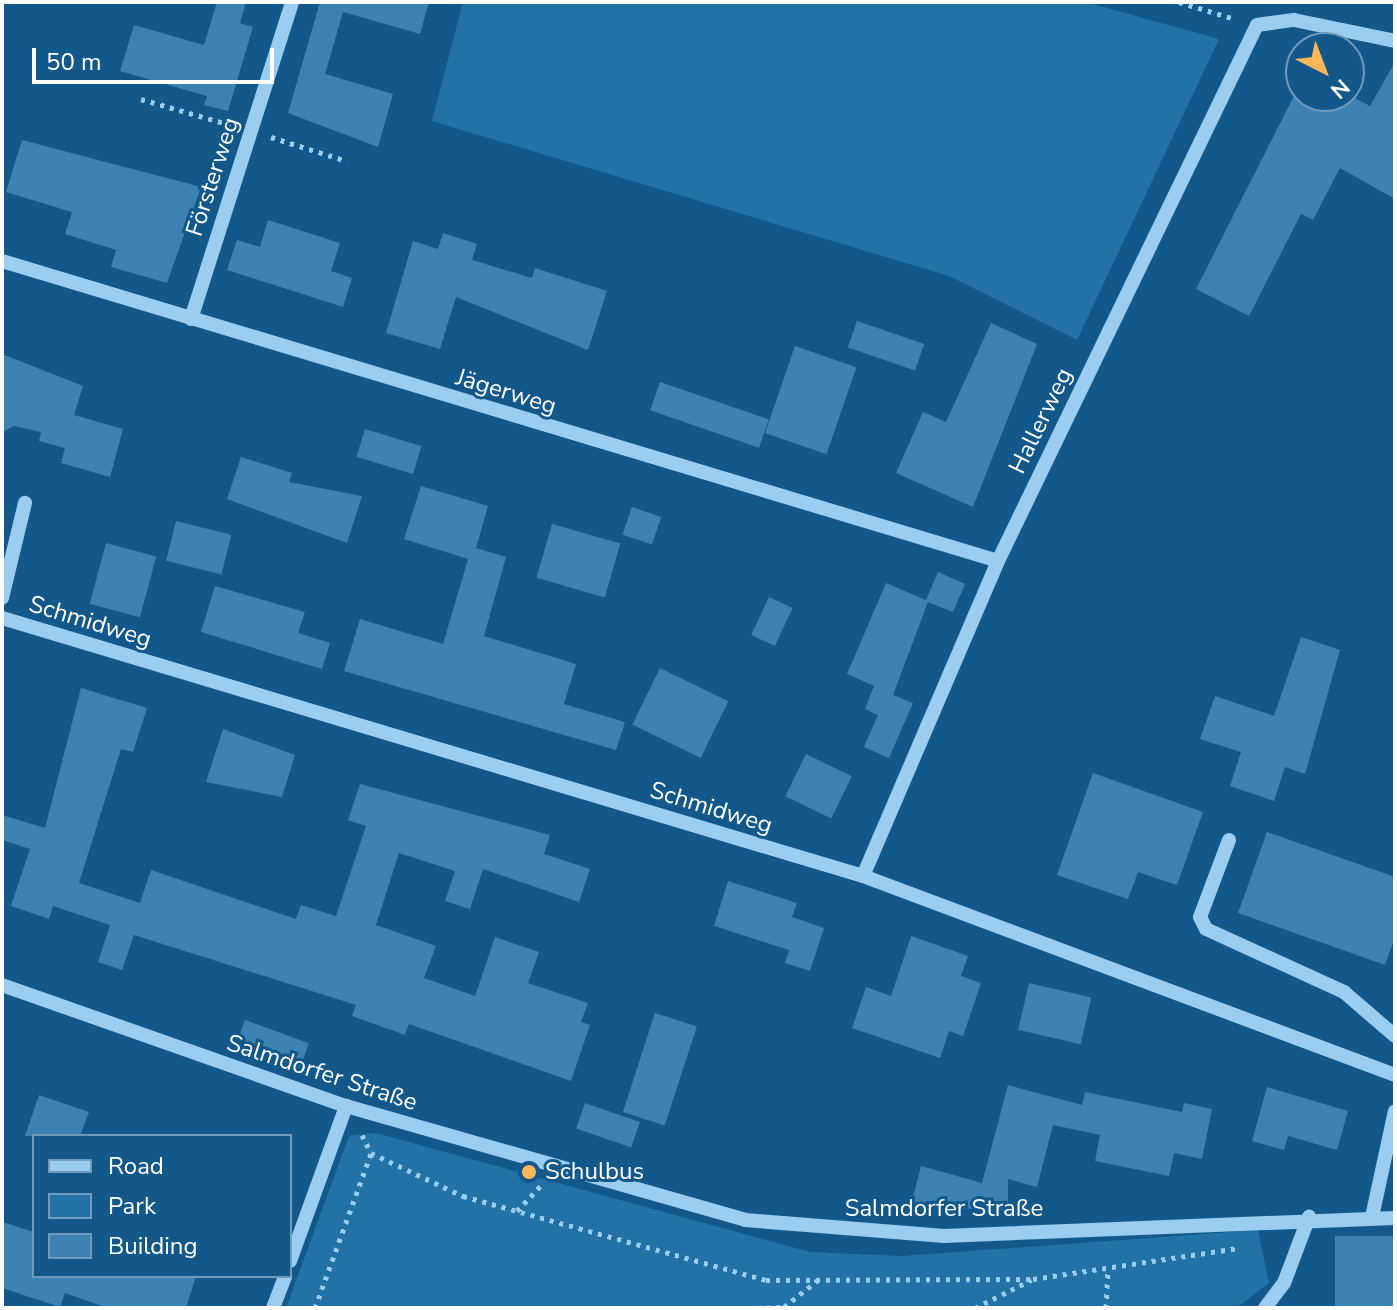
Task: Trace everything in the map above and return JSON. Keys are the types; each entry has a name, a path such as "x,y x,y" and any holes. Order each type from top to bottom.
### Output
{"street":[{"name":"Försterweg","path":"191,319 292,2"},
{"path":"1257,25 1294,20 1395,41"},
{"name":"Hallerweg","path":"863,876 998,561 1257,25"},
{"name":"Jägerweg","path":"2,261 998,561"},
{"name":"Schmidweg","path":"2,598 25,503"},
{"name":"Schmidweg","path":"2,618 863,876 1395,1075"},
{"path":"1229,840 1200,917 1206,929 1344,992 1395,1036"},
{"name":"Salmdorfer Straße","path":"2,985 346,1106 555,1169 745,1220 831,1231 944,1236 1309,1217 1395,1218"},
{"path":"292,1255 346,1106"},
{"path":"1372,1217 1395,1111"},
{"path":"1265,1308 1284,1283 1309,1217"},
{"path":"273,1308 284,1278"}],"path":[{"path":"1179,2 1257,25"},
{"path":"315,1308 371,1153"},
{"path":"517,1211 555,1169"},
{"path":"1106,1308 1108,1273"},
{"path":"975,1308 1033,1279"},
{"path":"756,1308 784,1308 819,1280"}],"green space":[{"path":"463,2 1085,2 1219,39 1077,340 949,276 432,121"},
{"path":"376,1133 810,1252 902,1256 1258,1230 1269,1283 1236,1308 286,1308 349,1136"}],"building":[{"path":"217,2 246,2 240,23 253,27 228,111 204,105 207,96 120,71 134,25 204,45"},
{"path":"320,2 429,2 420,34 343,12 325,74 393,94 378,147 288,113"},
{"path":"1395,62 1395,199 1340,168 1313,220 1301,214 1249,316 1196,289 1286,112 1365,112 1365,103 1370,106"},
{"path":"22,140 201,187 167,283 111,267 116,250 65,234 72,212 6,192"},
{"path":"268,220 340,243 331,271 352,278 343,307 227,270 237,240 260,247"},
{"path":"443,233 477,244 472,260 532,278 535,268 607,291 588,350 456,297 440,349 386,333 413,241 438,249"},
{"path":"857,321 924,344 915,371 848,347"},
{"path":"991,323 1037,344 973,507 896,473 923,412 946,422"},
{"path":"795,346 856,367 827,454 765,433"},
{"path":"2,354 83,386 74,415 123,429 110,477 61,463 65,448 39,441 41,432 14,426 2,432"},
{"path":"660,382 769,419 759,448 650,410"},
{"path":"365,429 421,446 413,474 357,457"},
{"path":"241,457 292,473 289,482 362,496 347,543 227,499"},
{"path":"421,486 488,506 476,548 506,557 484,636 576,664 564,704 625,722 616,750 344,671 360,619 443,644 468,559 404,539"},
{"path":"632,507 661,517 652,545 623,534"},
{"path":"176,521 231,535 221,575 166,561"},
{"path":"552,524 620,544 605,597 537,578"},
{"path":"106,543 156,556 140,617 90,604"},
{"path":"938,572 965,584 953,612 928,602 893,695 913,703 889,758 864,747 878,715 865,709 874,686 847,674 886,583 926,600"},
{"path":"215,586 305,612 298,633 330,643 322,669 201,632"},
{"path":"769,597 793,608 775,646 751,635"},
{"path":"1301,637 1340,650 1305,774 1285,767 1274,801 1230,786 1241,752 1200,739 1215,696 1274,716"},
{"path":"660,668 728,701 701,758 632,725"},
{"path":"81,688 147,708 133,752 121,749 79,883 140,903 151,870 296,919 301,905 336,916 366,826 348,820 360,784 550,835 544,854 590,869 579,902 483,869 470,909 445,901 455,871 399,853 376,925 436,946 424,978 475,996 495,937 539,952 528,983 588,1003 581,1022 590,1025 571,1081 409,1024 405,1035 352,1016 356,1005 134,935 122,970 98,962 110,925 53,906 49,919 11,906 30,849 2,840 2,815 45,828"},
{"path":"223,729 295,755 282,797 206,782"},
{"path":"806,754 852,776 831,819 785,796"},
{"path":"1093,773 1203,812 1177,885 1138,872 1128,899 1057,875"},
{"path":"1267,832 1395,877 1395,937 1385,965 1238,913"},
{"path":"728,881 797,903 792,917 824,928 810,971 785,963 789,950 714,926"},
{"path":"911,936 968,956 961,976 981,983 963,1036 949,1031 940,1058 852,1028 866,987 891,996"},
{"path":"1029,983 1091,997 1081,1044 1018,1030"},
{"path":"655,1013 697,1027 665,1126 623,1112"},
{"path":"245,1020 309,1043 300,1068 236,1044"},
{"path":"1008,1085 1082,1105 1085,1092 1182,1112 1184,1103 1212,1109 1202,1159 1174,1153 1169,1176 1095,1161 1100,1135 1053,1125 1037,1187 1008,1179 1008,1211 911,1205 921,1166 982,1183"},
{"path":"1267,1087 1348,1111 1337,1150 1288,1136 1284,1150 1252,1141"},
{"path":"39,1095 89,1112 81,1134 25,1136"},
{"path":"585,1103 640,1122 631,1147 576,1129"},
{"path":"2,1222 32,1231 32,1278 195,1278 186,1308 108,1308 65,1293 60,1307 2,1288"},
{"path":"1335,1236 1395,1236 1395,1308 1335,1308"}],"place":[{"name":"Schulbus","path":"529,1172"}]}
